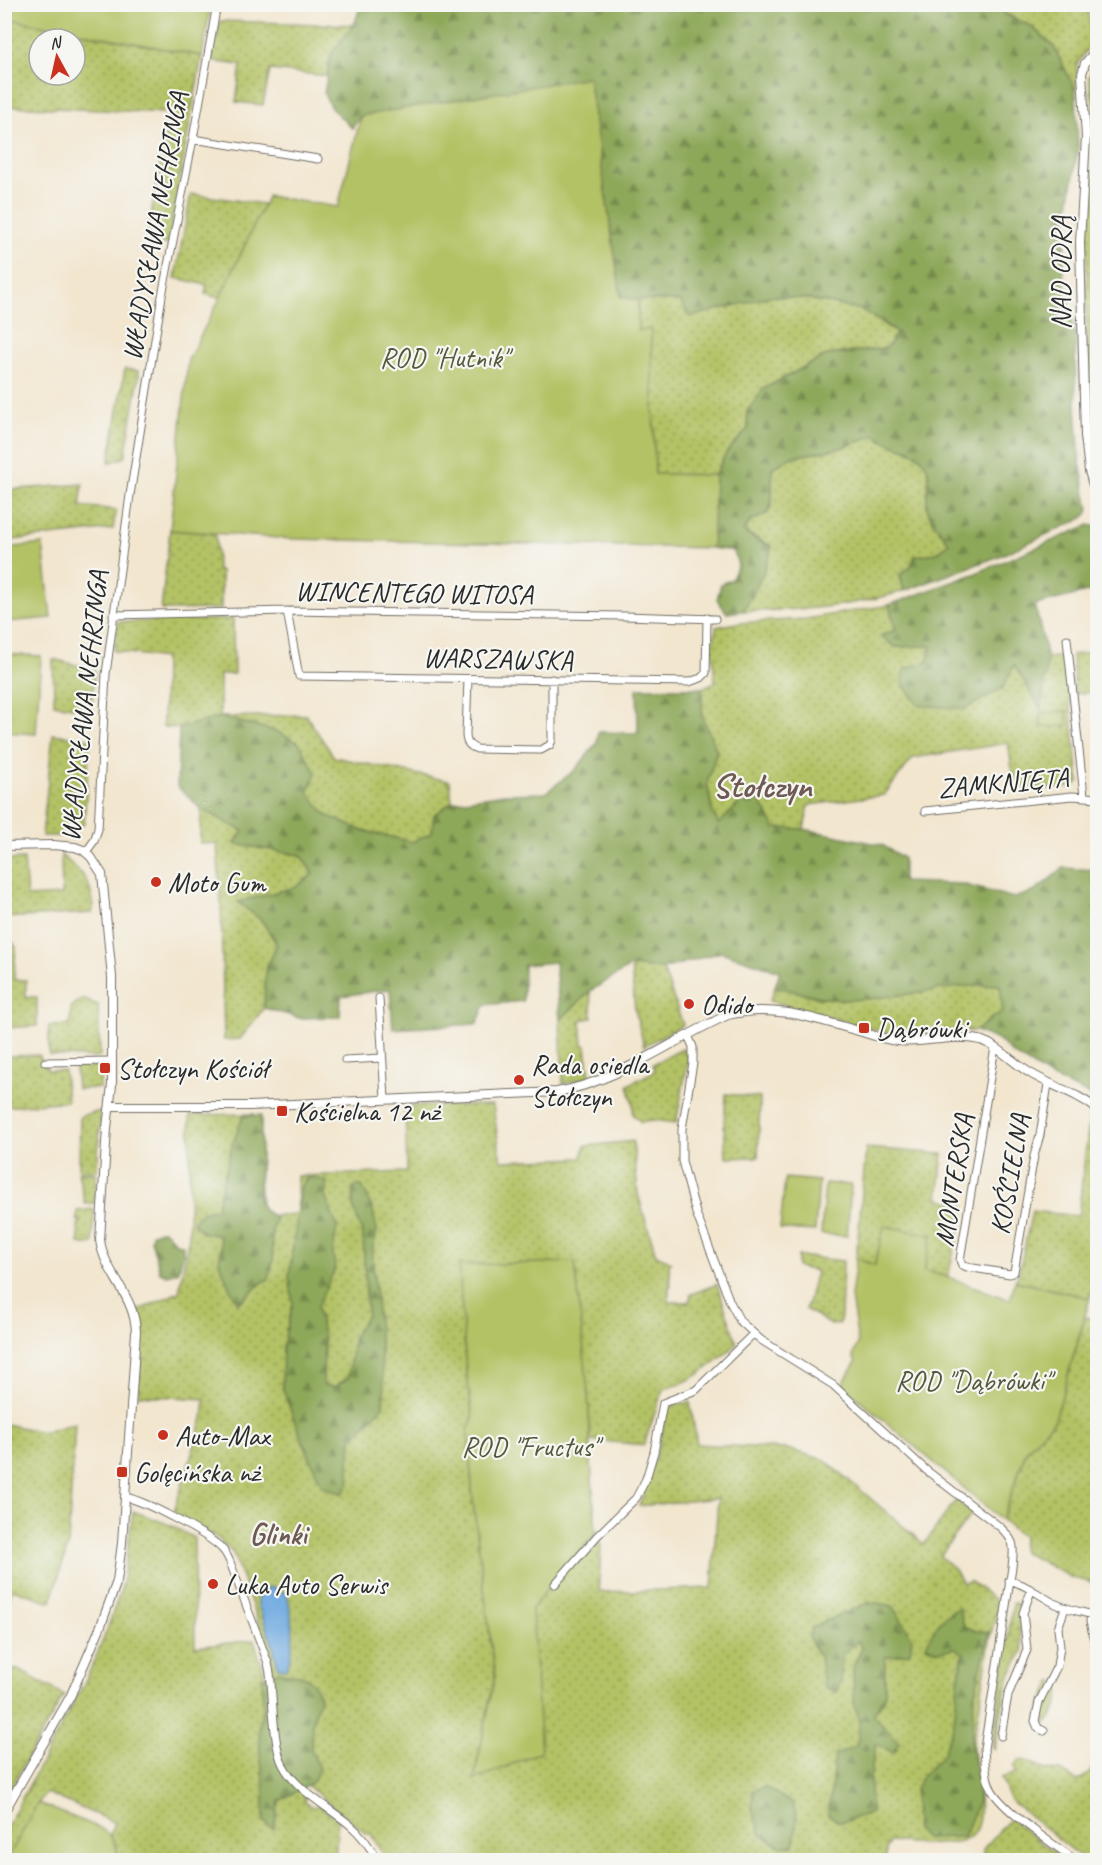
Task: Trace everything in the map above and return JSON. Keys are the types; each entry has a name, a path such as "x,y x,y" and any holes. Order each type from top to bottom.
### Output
{"street":[{"name":"WŁADYSŁAWA NEHRINGA","path":"4,1812 67,1702 111,1601 121,1560 136,1324 131,1306 104,1256 100,1241 110,1106 112,977 103,879 98,865 86,852 94,841 98,829 106,674 130,495 162,296 217,4"},
{"name":"NAD ODRĄ","path":"1098,48 1085,63 1082,74 1086,150 1080,252 1085,436 1089,471 1098,502"},
{"path":"193,139 318,159"},
{"name":"WINCENTEGO WITOSA","path":"113,615 287,611 711,619"},
{"name":"WARSZAWSKA","path":"287,611 299,676 696,681 706,673 711,619"},
{"name":"ZAMKNIĘTA","path":"1067,639 1084,796"},
{"path":"468,679 466,741 471,747 530,750 546,748 552,740 552,679"},
{"name":"ZAMKNIĘTA","path":"925,811 1084,796 1098,798"},
{"path":"4,846 68,846 86,852"},
{"path":"379,998 385,1099"},
{"name":"KOŚCIELNA","path":"110,1106 250,1106 538,1094 577,1089 646,1059 728,1015 745,1010 765,1010 800,1015 888,1040 968,1038 980,1040 995,1047 1048,1084 1085,1101 1098,1110"},
{"path":"688,1035 693,1047 693,1063 682,1129 681,1154 684,1173 696,1213 730,1302 740,1321 753,1334 832,1385 926,1470 1010,1537 1014,1548 984,1749 987,1775 990,1787 1005,1807 1074,1860"},
{"name":"MONTERSKA","path":"995,1047 960,1260 962,1265 967,1267 1010,1274 1014,1272"},
{"path":"345,1059 382,1058"},
{"path":"45,1062 112,1061"},
{"name":"KOŚCIELNA","path":"1014,1272 1048,1084"},
{"path":"555,1584 597,1536 636,1498 646,1479 654,1452 663,1403 696,1390 753,1334"},
{"path":"126,1497 195,1530 224,1551 268,1663 278,1749 282,1764 318,1802 350,1825 364,1839 377,1860"},
{"path":"1009,1580 1020,1583 1065,1608 1094,1615 1090,1621 1098,1660"},
{"path":"1001,1736 1008,1695 1027,1650 1023,1613 1032,1591"},
{"path":"1044,1731 1038,1728 1035,1722 1039,1702 1057,1665 1060,1647 1058,1628 1065,1608"}],"green space":[{"path":"5,4 211,5 202,56 87,34 87,27 52,27 5,18"},
{"path":"361,5 1000,5 1004,14 1032,27 1054,47 1076,92 1078,149 1068,211 1063,273 1075,337 1080,463 1089,510 1085,517 997,557 904,591 900,575 911,566 915,556 937,553 949,543 928,511 928,470 920,457 910,450 886,442 875,435 841,448 792,457 772,468 772,497 768,513 751,521 743,531 760,542 772,546 764,572 743,611 727,613 717,599 721,584 732,579 738,565 734,551 712,548 715,475 727,452 748,429 747,412 763,389 827,355 887,348 897,332 862,310 809,299 771,296 690,317 680,301 638,300 621,297 588,77 361,116 352,128 331,108 324,94 331,54 354,25"},
{"path":"1000,5 1087,5 1092,42 1077,64 1076,92 1054,47 1032,27 1004,13"},
{"path":"5,18 52,27 27,27 27,87 87,87 87,34 202,56 168,244 146,242 169,113 5,106"},
{"path":"220,21 355,25 331,54 327,76 270,70 263,105 236,102 241,65 210,61"},
{"path":"1094,65 1098,181 1092,387 1097,467 1094,467 1089,430 1086,299 1087,239 1095,152 1094,109 1089,77"},
{"name":"ROD \"Hutnik\"","path":"588,77 621,297 638,300 638,331 651,329 655,474 715,475 712,548 293,539 170,530 188,360 268,196 338,207 361,116"},
{"path":"191,194 264,204 220,298 205,294 207,285 175,278"},
{"path":"771,296 809,299 862,310 897,333 887,348 827,355 763,389 747,412 748,429 727,452 715,475 655,474 651,330 638,331 638,300 680,301 690,317"},
{"path":"125,369 139,371 139,377 125,457 109,463"},
{"path":"875,435 886,442 915,453 925,464 929,477 928,511 949,543 937,553 915,557 911,566 900,575 904,591 824,607 743,611 760,580 771,546 743,531 751,521 768,513 772,497 772,468 792,457 841,448"},
{"path":"83,484 80,506 116,510 113,529 5,541 5,490"},
{"path":"1089,525 1097,527 1097,601 1095,590 1035,605 1047,658 1041,709 1014,665 1003,688 965,709 918,705 902,683 904,669 928,662 931,646 895,647 881,636 896,630 889,605 974,574"},
{"path":"170,530 216,534 217,571 221,571 221,609 161,610"},
{"path":"43,544 51,618 5,622 5,548"},
{"path":"889,605 896,630 881,636 895,647 931,645 928,662 1014,664 1041,708 1047,658 1065,656 1079,782 1058,788 1015,787 1008,743 913,758 884,795 809,805 804,829 775,829 767,813 719,824 713,814 707,783 717,751 702,716 702,688 715,682 712,647 716,627 737,623 806,619"},
{"path":"233,619 234,674 220,674 220,717 306,715 334,757 450,781 452,802 434,815 432,833 412,842 360,830 326,815 308,792 220,718 179,728 163,727 164,658 114,651 118,622"},
{"path":"1097,651 1097,692 1075,694 1072,655"},
{"path":"4,654 41,656 36,734 5,732"},
{"path":"53,660 95,670 91,710 54,704"},
{"path":"637,688 702,688 702,716 717,751 707,783 713,814 719,824 752,790 775,828 804,829 882,845 903,858 903,882 962,884 1014,898 1035,891 1063,868 1097,870 1097,1100 1050,1077 1013,1054 998,1040 976,1031 1003,1012 1000,985 961,987 882,998 843,1000 817,997 775,987 780,971 721,952 663,969 631,966 590,991 560,1020 555,962 524,965 523,1001 485,1005 477,1024 393,1029 390,989 341,996 340,1017 299,1018 264,1008 266,970 277,944 262,921 238,902 296,887 313,874 301,855 235,844 243,831 201,809 177,786 179,728 220,717 276,731 299,743 316,773 308,792 326,815 360,830 412,842 432,833 434,815 452,802 505,794 545,793 575,770 597,743 598,732 638,733"},
{"path":"1067,711 1067,726 1041,727 1040,713"},
{"path":"53,734 90,739 84,823 71,836 42,836"},
{"path":"201,809 243,831 235,844 301,855 313,874 296,887 239,902 262,921 277,944 266,970 264,1008 240,1039 224,1040 221,903 217,844 200,843"},
{"path":"61,855 77,869 88,884 93,906 92,913 5,918 5,860 24,859 27,897 62,895"},
{"path":"5,932 16,947 14,980 26,980 26,997 37,997 37,1026 5,1028"},
{"path":"631,966 663,969 683,1025 644,1046 635,1010"},
{"path":"971,984 1000,984 1003,1012 976,1031 945,1031 908,1036 887,1033 770,1001 775,987 796,990 818,998 881,997"},
{"path":"590,991 592,1018 581,1020 590,1077 563,1084 560,1020"},
{"path":"82,999 98,1005 100,1056 95,1058 49,1055 49,1026 70,1025 71,1007"},
{"path":"682,1049 687,1051 688,1061 676,1123 651,1120 641,1122 633,1115 633,1104 628,1085 655,1071 653,1064"},
{"path":"39,1055 48,1070 64,1071 67,1101 5,1107 4,1056"},
{"path":"75,1067 101,1067 100,1088 77,1089"},
{"path":"726,1094 760,1098 758,1157 726,1158 724,1124"},
{"path":"493,1105 501,1161 582,1158 585,1146 633,1141 638,1194 656,1255 672,1262 669,1265 671,1286 669,1286 669,1302 689,1302 691,1294 717,1284 737,1344 694,1377 663,1389 644,1445 590,1440 588,1393 466,1368 473,1419 468,1430 473,1501 495,1676 474,1779 532,1609 549,1586 596,1533 601,1545 600,1592 712,1588 718,1498 639,1506 659,1445 667,1409 690,1402 697,1444 787,1449 825,1460 924,1544 956,1500 972,1513 940,1556 955,1570 963,1583 970,1581 999,1603 993,1624 974,1737 980,1806 976,1828 971,1836 954,1843 944,1844 890,1841 886,1849 886,1860 387,1860 370,1833 367,1834 291,1772 269,1652 233,1553 218,1538 173,1514 203,1418 205,1399 138,1395 143,1329 139,1310 179,1292 189,1236 190,1115 254,1114 262,1216 298,1214 297,1176 407,1172 405,1106"},
{"path":"101,1111 97,1170 79,1171 80,1117"},
{"path":"1090,1113 1098,1122 1098,1266 1090,1298 1015,1281 1019,1273 1032,1211 1078,1216"},
{"path":"261,1115 258,1199 265,1211 276,1218 272,1230 273,1261 269,1279 238,1303 219,1261 220,1236 204,1233 193,1223 202,1212 216,1209 231,1149 243,1116"},
{"path":"866,1148 943,1154 938,1198 964,1206 948,1277 924,1271 884,1226 875,1265 856,1259"},
{"path":"78,1173 96,1173 95,1203 85,1204"},
{"path":"307,1178 327,1182 325,1196 337,1226 333,1253 335,1269 317,1307 324,1339 323,1385 334,1387 348,1378 354,1336 367,1315 363,1236 353,1206 353,1187 362,1186 372,1208 377,1230 372,1252 384,1391 383,1406 352,1439 349,1483 343,1494 322,1486 282,1387 283,1345 293,1303 289,1277 301,1186"},
{"path":"785,1178 819,1181 815,1231 780,1229"},
{"path":"825,1183 851,1185 847,1236 821,1234"},
{"path":"94,1209 93,1243 90,1245 79,1243 78,1224 80,1224 79,1219 77,1220 77,1211"},
{"name":"ROD \"Dąbrówki\"","path":"884,1226 932,1235 924,1271 948,1277 1010,1300 1015,1281 1090,1298 1055,1420 1026,1451 1002,1520 842,1385 856,1362 853,1356 858,1343 851,1297 856,1259 875,1265"},
{"path":"164,1230 176,1243 183,1245 183,1255 178,1272 167,1275 160,1272 151,1240 152,1233"},
{"path":"798,1256 843,1261 839,1324 831,1325 805,1309 816,1271 797,1267"},
{"name":"ROD \"Fructus\"","path":"575,1262 588,1393 596,1533 549,1586 532,1609 541,1752 474,1780 495,1676 473,1501 468,1430 473,1418 466,1369 459,1265"},
{"path":"1085,1317 1097,1320 1098,1369 1095,1382 1097,1412 1087,1462 1097,1476 1097,1584 1070,1577 1022,1551 1023,1537 1002,1520 1026,1451 1055,1420"},
{"path":"75,1423 68,1546 51,1602 12,1589 5,1612 5,1424 43,1432"},
{"path":"133,1511 170,1525 194,1538 195,1647 254,1640 264,1672 269,1721 283,1780 303,1793 306,1803 313,1807 319,1805 338,1820 335,1860 117,1860 117,1849 110,1835 115,1823 47,1793 38,1803 5,1860 5,1830 86,1680 107,1630 122,1586"},
{"path":"870,1602 893,1606 912,1638 910,1653 885,1657 885,1697 873,1715 899,1743 894,1753 876,1744 870,1778 871,1813 841,1822 828,1815 835,1755 857,1746 860,1720 854,1705 853,1667 862,1648 858,1641 842,1655 841,1680 836,1693 824,1686 820,1658 809,1638 812,1627"},
{"path":"1013,1603 1019,1604 1023,1651 1010,1675 995,1748 992,1748"},
{"path":"959,1608 964,1626 976,1631 990,1632 974,1696 971,1745 978,1782 978,1802 964,1837 925,1838 916,1830 915,1791 922,1776 942,1756 954,1724 963,1653 955,1648 938,1651 926,1646 939,1623"},
{"path":"5,1668 19,1670 64,1695 5,1797"},
{"path":"279,1671 307,1678 320,1697 312,1724 311,1748 319,1769 313,1782 279,1801 274,1829 264,1822 264,1783 259,1725 263,1708 262,1678"},
{"path":"1054,1681 1059,1686 1057,1708 1048,1722 1043,1725 1039,1724 1042,1703"},
{"path":"1097,1757 1097,1860 1085,1860 1010,1800 1001,1778 1016,1773 1014,1766 1019,1760 1047,1770 1061,1771 1077,1781 1089,1774"},
{"path":"765,1787 793,1803 797,1818 794,1845 781,1847 761,1835 752,1808 753,1790"},
{"path":"38,1803 100,1828 110,1835 117,1849 117,1860 7,1860"},
{"path":"1010,1819 1065,1860 983,1860 983,1849"}],"water":[{"path":"271,1587 287,1594 291,1613 293,1641 286,1669 278,1667 272,1642 258,1605 258,1592"}],"railway":[{"path":"1090,4 1098,69"},
{"path":"1098,359 1098,381"}],"place":[{"name":"Moto Gum","path":"156,882"},
{"name":"Odido","path":"689,1004"},
{"name":"Dąbrówki","path":"864,1028"},
{"name":"Stołczyn Kościół","path":"105,1068"},
{"name":"Rada osiedla Stołczyn","path":"519,1080"},
{"name":"Kościelna 12 nż","path":"282,1111"},
{"name":"Auto-Max","path":"163,1435"},
{"name":"Golęcińska nż","path":"122,1472"},
{"name":"Luka Auto Serwis","path":"213,1584"}],"district":[{"name":"Stołczyn","path":"762,785"},
{"name":"Glinki","path":"278,1534"}]}
